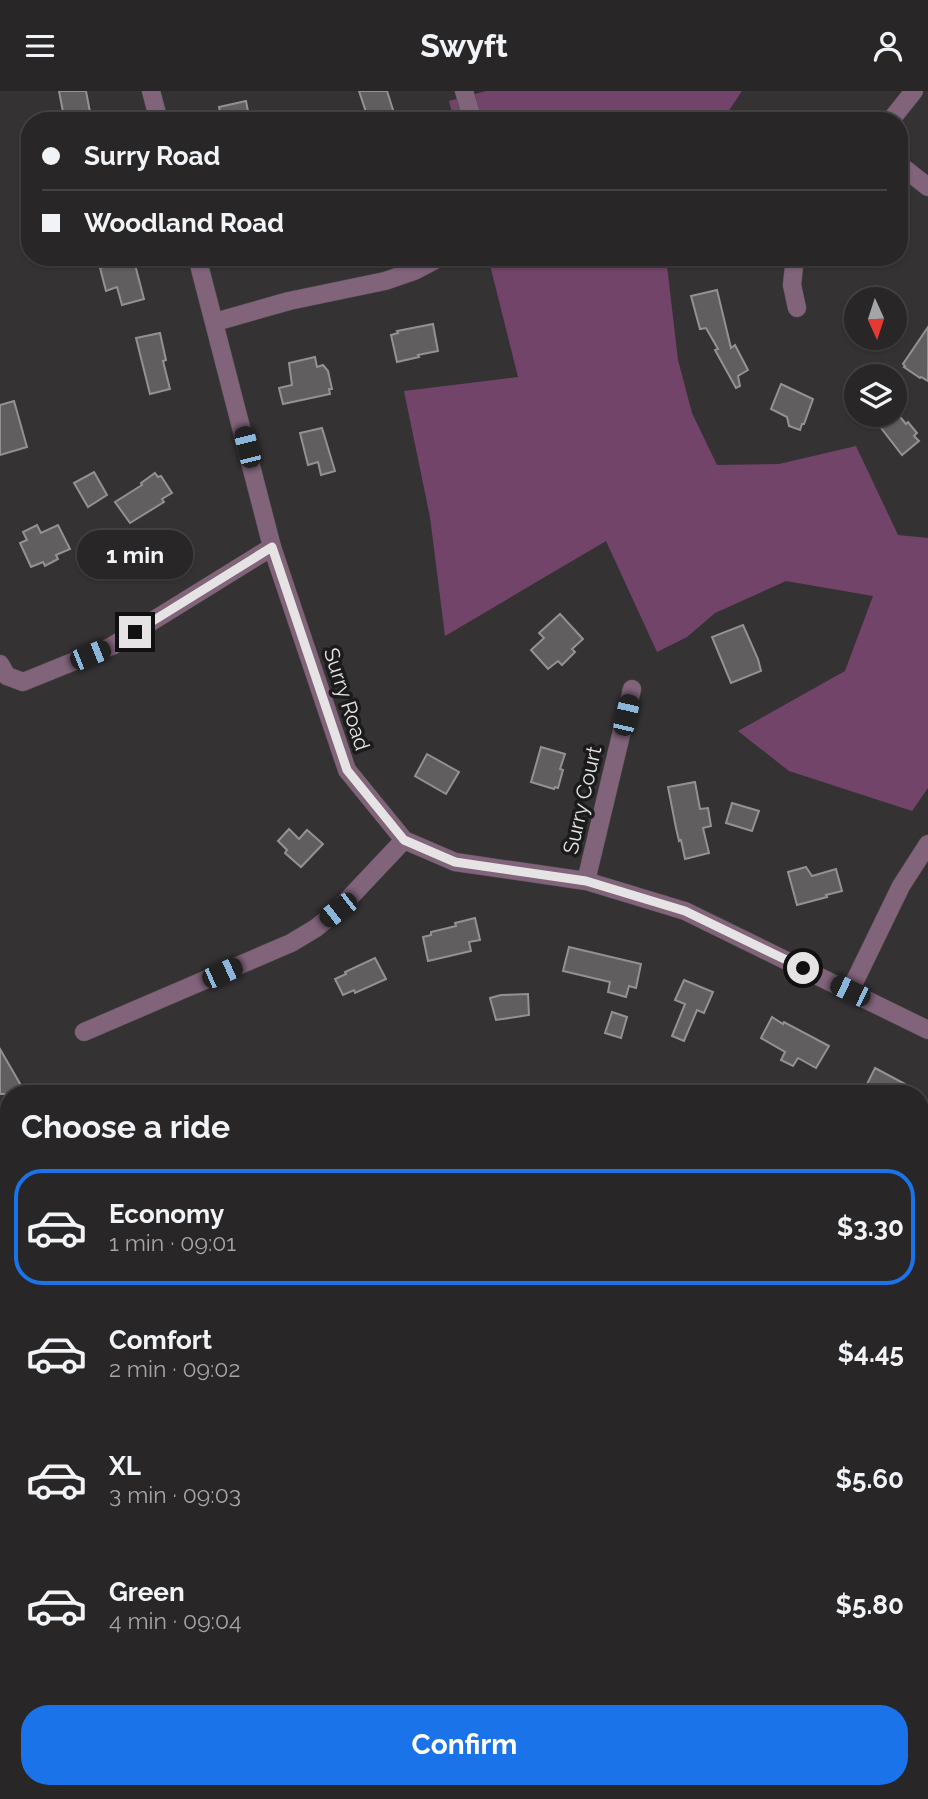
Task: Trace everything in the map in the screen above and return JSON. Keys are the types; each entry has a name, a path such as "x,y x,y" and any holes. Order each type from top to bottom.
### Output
{"street":[{"path":"151,91 157,112"},
{"path":"464,91 470,112"},
{"path":"897,112 914,91"},
{"path":"908,171 928,187"},
{"name":"Surry Road","path":"199,266 272,547 347,770 404,840 455,862 586,881 685,911 928,1030"},
{"path":"215,322 385,281 424,266"},
{"path":"794,266 792,285 797,308"},
{"path":"0,664 7,676 23,683 112,646 272,547"},
{"name":"Surry Court","path":"586,881 632,689"},
{"path":"84,1032 291,943 338,910 404,840"},
{"path":"850,991 901,886 928,844"}],"shaded area":[{"path":"486,91 742,91 728,112 452,112 449,101"},
{"path":"490,266 667,266 678,360 692,413 717,465 779,464 856,446 898,535 928,538 928,788 912,811 789,771 738,731 845,671 873,596 786,581 715,613 687,637 657,652 606,541 445,636 430,517 404,391 518,377"}],"building":[{"path":"59,91 86,91 90,112 63,112"},
{"path":"359,91 387,91 394,112 366,112"},
{"path":"246,101 248,112 220,112 219,107"},
{"path":"135,266 144,299 122,305 117,287 106,291 100,268"},
{"path":"717,290 731,348 735,345 748,370 738,376 740,386 736,388 706,328 700,329 691,296"},
{"path":"433,324 438,351 397,362 391,335 398,333 397,331"},
{"path":"928,327 928,381 907,369 907,364 903,364"},
{"path":"160,333 170,389 150,394 136,338"},
{"path":"315,357 317,367 323,365 328,371 332,389 329,389 330,394 283,404 279,388 292,385 289,363"},
{"path":"781,384 813,399 800,430 789,426 787,417 771,409"},
{"path":"14,401 27,447 0,455 0,405"},
{"path":"908,422 917,433 914,436 919,441 902,455 880,427 907,427"},
{"path":"322,428 335,471 321,475 318,462 308,465 300,433"},
{"path":"94,472 107,495 88,507 74,483"},
{"path":"155,473 158,477 161,476 172,493 162,499 164,502 130,523 115,502"},
{"path":"37,525 41,533 58,525 70,549 56,555 58,559 45,566 43,562 31,567 20,543 27,540 23,532"},
{"path":"560,614 583,639 572,649 575,652 562,665 558,661 548,669 531,650 544,638 539,633"},
{"path":"743,625 761,671 731,683 712,637"},
{"path":"541,747 565,754 558,788 531,782"},
{"path":"427,754 459,772 446,794 415,776"},
{"path":"695,782 700,809 708,808 711,826 703,828 709,853 685,859 668,787"},
{"path":"732,803 759,811 752,831 726,823"},
{"path":"289,829 299,839 307,830 323,844 301,867 285,853 287,850 278,841"},
{"path":"806,867 812,876 836,869 842,891 797,905 788,872"},
{"path":"475,918 480,940 469,942 471,951 428,961 423,937 431,935 431,932 456,926 455,923"},
{"path":"569,947 641,964 636,988 629,986 626,997 608,992 610,982 563,971"},
{"path":"375,958 386,979 355,993 354,990 343,995 335,979"},
{"path":"684,980 713,992 704,1013 697,1010 684,1041 672,1036 685,1004 675,1000"},
{"path":"528,994 529,1015 496,1020 490,998"},
{"path":"612,1012 627,1017 621,1038 605,1033"},
{"path":"772,1017 829,1046 816,1068 798,1058 793,1066 781,1060 785,1052 761,1038"},
{"path":"0,1049 21,1085 0,1085"},
{"path":"875,1068 905,1084 904,1085 866,1085"}],"route":[{"path":"135,632 272,547 347,770 404,840 455,862 586,881 685,911 803,968"}]}
